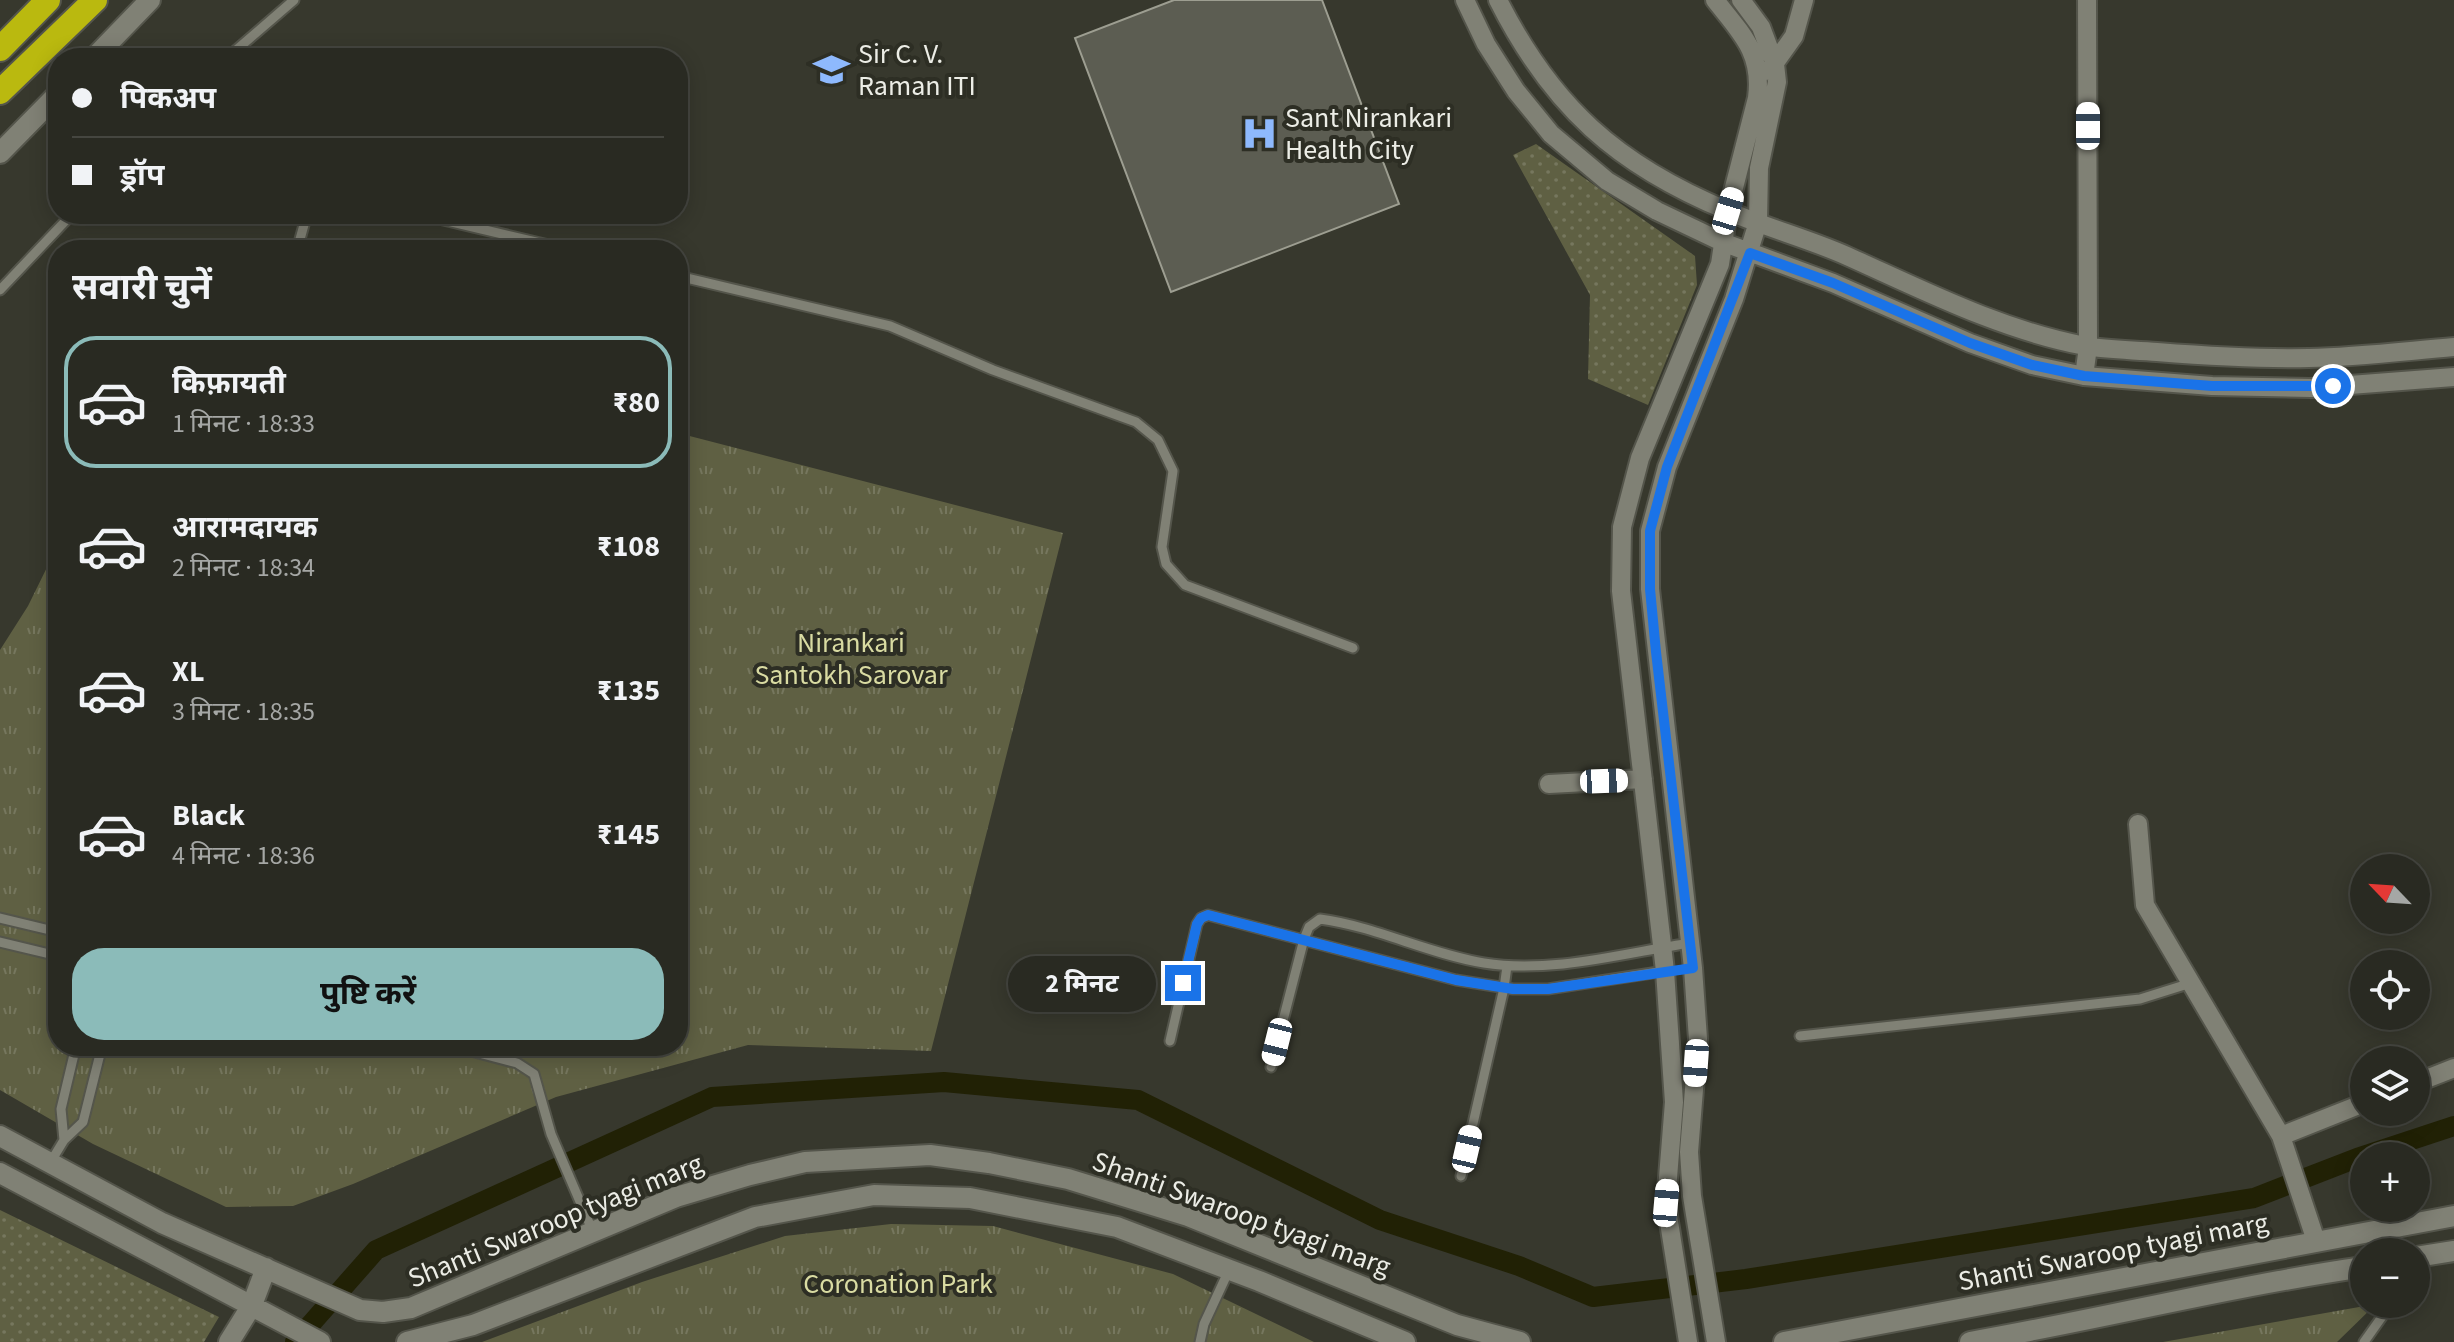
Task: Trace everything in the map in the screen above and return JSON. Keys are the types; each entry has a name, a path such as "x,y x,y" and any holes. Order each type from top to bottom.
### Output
{"highway":[{"path":"0,49 48,0"},
{"path":"0,92 95,0"}],"main road":[{"path":"104,48 150,0"},
{"path":"0,153 48,104"},
{"name":"Shanti Swaroop tyagi marg","path":"0,1136 162,1223 360,1310 383,1312 411,1308 676,1197 805,1162 930,1155 1068,1179 1173,1212 1457,1325 1520,1342"},
{"path":"34,1191 50,1163"},
{"path":"0,1173 320,1342"},
{"name":"Shanti Swaroop tyagi marg","path":"407,1342 473,1325 755,1217 874,1195 970,1198 1117,1227 1405,1342"},
{"name":"Shanti Swaroop tyagi marg","path":"2430,1219 2454,1216"},
{"path":"2412,1222 2414,1238"},
{"name":"Shanti Swaroop tyagi marg","path":"1784,1342 2276,1248 2314,1231 2412,1222"},
{"path":"2276,1248 2280,1279"},
{"path":"2430,1256 2454,1251"},
{"path":"229,1342 258,1308 266,1268"},
{"path":"1970,1342 2067,1325 2280,1279 2350,1269"}],"street":[{"path":"1465,0 1486,44 1516,91 1551,134 1607,181 1657,211 1722,242 1833,283 1970,343 2032,365 2084,376 2212,386 2311,388 2454,377"},
{"path":"1498,0 1540,74 1572,112 1625,156 1671,184 1728,211 1845,255 1980,315 2040,336 2088,347 2213,356 2310,358 2454,347"},
{"path":"1715,0 1745,36 1753,52 1759,83 1728,211 1720,264 1640,458 1622,527 1621,591 1665,971 1674,1102 1680,1147 1700,1234 1716,1342"},
{"path":"1688,1342 1666,1203 1680,1147 1698,1039 1693,968 1650,589 1650,531 1667,467 1750,253 1758,222 1759,168 1777,82 1775,64 1761,27 1741,0"},
{"path":"1759,83 1794,36 1804,0"},
{"path":"2084,376 2088,347 2087,0"},
{"path":"2376,353 2377,383"},
{"path":"1635,478 1662,486"},
{"path":"1549,784 1673,790"},
{"path":"2138,824 2145,905 2282,1138 2314,1231"},
{"path":"1665,971 1693,968"},
{"path":"2430,1077 2454,1068"},
{"path":"2282,1138 2350,1109"}],"lane":[{"path":"239,48 294,0"},
{"path":"0,290 63,224"},
{"path":"460,224 528,240"},
{"path":"688,278 890,326 993,370 1136,422 1158,440 1173,471 1162,547 1172,573 1185,585 1353,648"},
{"path":"1170,1041 1197,924 1201,918 1216,916 1456,980 1504,988 1548,989 1665,971"},
{"path":"0,918 48,930"},
{"path":"1271,1067 1304,939 1309,927 1320,919 1459,958 1507,966 1550,965 1690,943"},
{"path":"0,942 48,954"},
{"path":"1461,1176 1507,966"},
{"path":"1800,1036 2140,999 2191,983"},
{"path":"64,1140 61,1109 74,1056"},
{"path":"50,1163 64,1140 83,1122 100,1056"},
{"path":"488,1056 527,1067 534,1074 551,1134 593,1232"},
{"path":"1200,1342 1204,1324 1229,1270"},
{"path":"2364,1342 2381,1318"}],"green space":[{"path":"1536,144 1695,256 1697,285 1648,405 1588,379 1590,295 1513,155"},
{"name":"Nirankari Santokh Sarovar","path":"688,436 1063,533 931,1051 748,1045 556,1097 353,1184 293,1206 226,1207 93,1144 0,1090 0,650 28,606 48,565 48,1056 688,1056"},
{"path":"0,1210 219,1317 204,1342 0,1342"},
{"name":"Coronation Park","path":"891,1224 993,1226 1173,1274 1314,1342 482,1342 642,1282 785,1236"},
{"path":"2350,1309 2350,1318 2362,1318 2337,1342 2163,1342"}],"building":[{"path":"1174,0 1322,0 1399,204 1171,292 1075,38"}],"waterway":[{"path":"295,1342 376,1250 712,1097 944,1082 1138,1100 1380,1220 1519,1266 1593,1297 1746,1279 2254,1198 2357,1158 2454,1126"}],"place":[{"name":"Sir C. V. Raman ITI","path":"832,69"},
{"name":"Sant Nirankari Health City","path":"1259,133"}],"route":[{"path":"1183,983 1197,924 1208,915 1456,980 1513,989 1548,989 1693,968 1656,652 1650,589 1650,531 1667,467 1750,253 1833,283 1908,318 2032,365 2084,376 2212,386 2333,386"}]}
